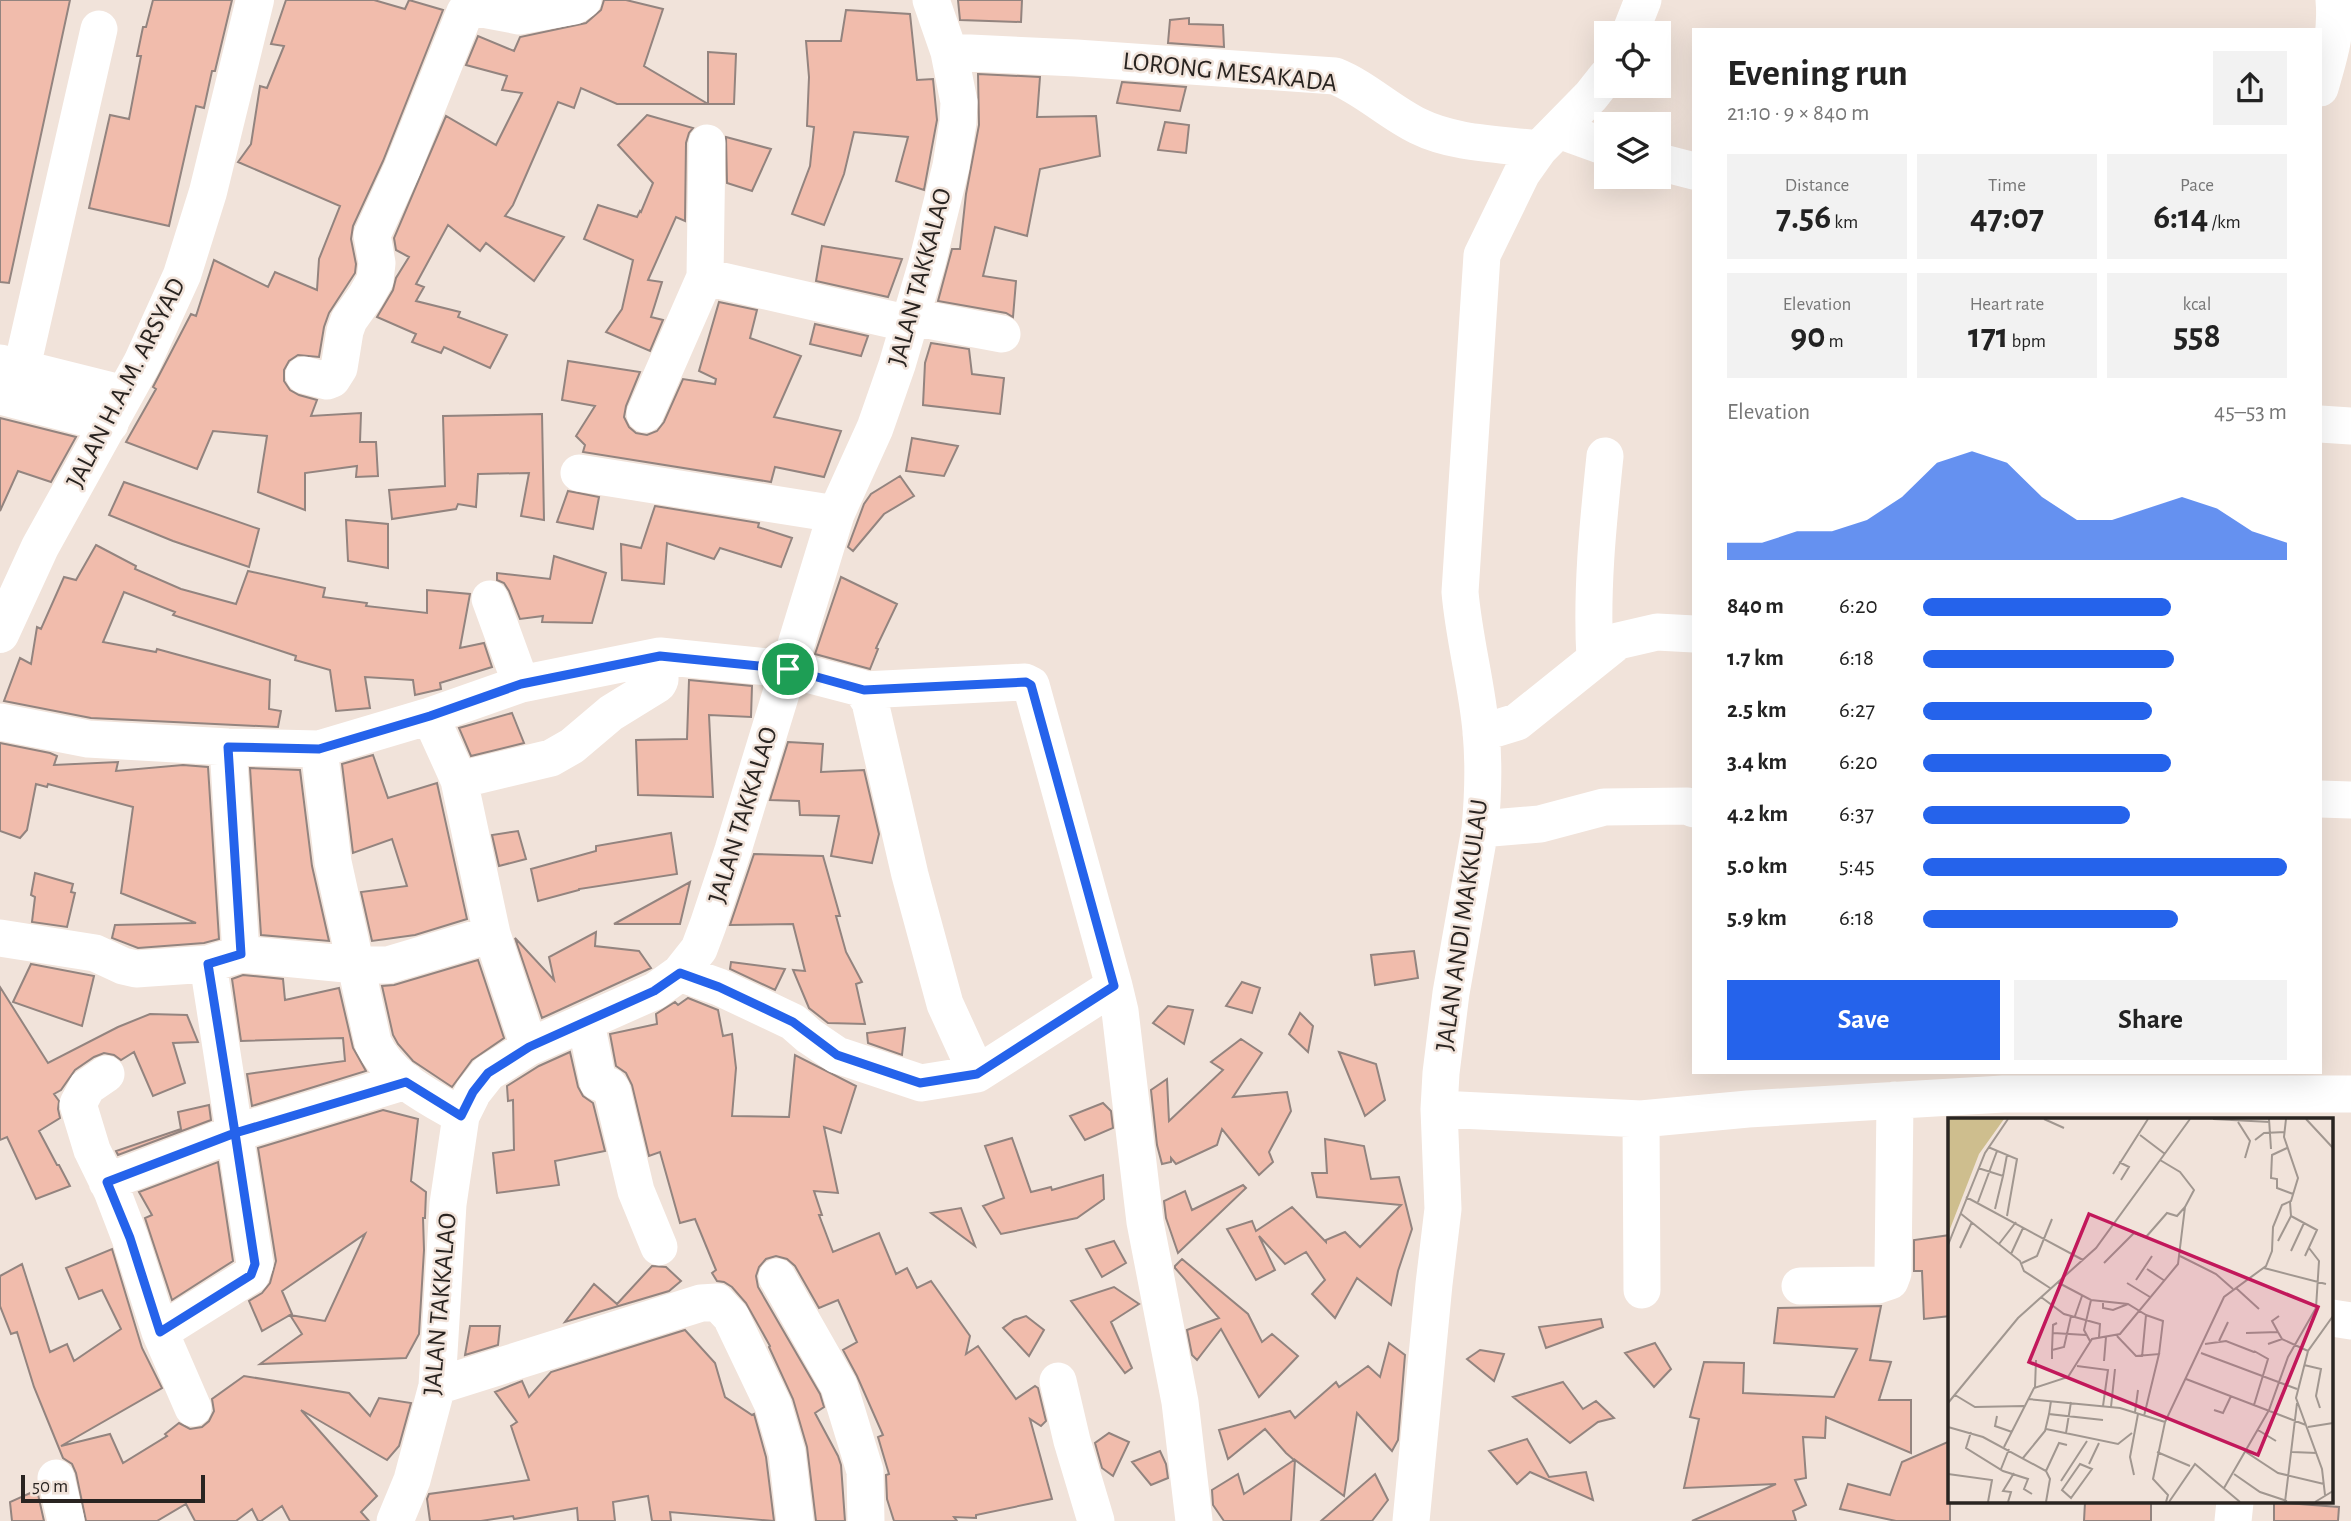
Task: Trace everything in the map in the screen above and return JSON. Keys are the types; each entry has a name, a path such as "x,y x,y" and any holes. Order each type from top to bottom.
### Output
{"highway":[{"name":"JALAN H.A.M. ARSYAD","path":"0,634 40,547 142,363 182,275 208,192 255,0"}],"street":[{"path":"304,375 327,381 332,379 339,368 349,320 375,280 377,263 372,235 402,170 465,12 472,7 519,16 565,8 583,0"},
{"name":"JALAN TAKKALAO","path":"395,1521 412,1480 437,1386 449,1204 461,1116 473,1092 488,1073 529,1047 654,991 680,973 699,949 708,925 836,514 875,429 911,320 951,166 959,102 949,52 931,0"},
{"path":"1635,21 1643,0"},
{"path":"2322,81 2336,23 2334,0"},
{"path":"99,29 11,365 117,409"},
{"name":"LORONG MESAKADA","path":"949,52 1335,76 1418,126 1447,136 1549,139 1594,145"},
{"name":"JALAN ANDI MAKKULAU","path":"1411,1521 1443,1209 1439,1109 1441,1073 1451,993 1480,829 1481,733 1463,630 1460,592 1482,255 1522,173 1549,139 1594,92"},
{"path":"645,414 705,277 707,143"},
{"path":"1671,165 1692,170"},
{"path":"705,277 911,320 1002,334"},
{"path":"0,396 117,409"},
{"path":"2322,424 2351,426"},
{"path":"1595,659 1595,550 1605,456"},
{"path":"579,473 836,514"},
{"path":"490,599 521,684"},
{"path":"1481,733 1517,722 1618,642 1657,632 1692,634"},
{"path":"459,780 551,758 572,746 611,713 658,684 660,656"},
{"path":"0,722 88,739 319,749 430,716 521,684 660,656 788,669 864,690 1026,682 1031,685 1120,1011 1145,1222 1180,1402 1194,1521"},
{"path":"864,690 870,702 910,875 945,1004 977,1074"},
{"path":"430,716 459,780 492,934 529,1047"},
{"path":"160,1332 251,1275 255,1264 235,1133 225,959 228,747"},
{"path":"319,749 332,862 373,1043 380,1059 393,1073 461,1116"},
{"path":"2322,799 2351,800"},
{"path":"1480,829 1540,824 1604,807 1692,808"},
{"path":"0,938 95,953 136,969 225,959 388,965 492,934"},
{"path":"680,973 719,987 793,1022 837,1055 920,1083 977,1074 1114,986"},
{"path":"586,1023 597,1082 609,1086 612,1090 636,1191 659,1247"},
{"path":"106,1074 87,1087 78,1104 92,1150 130,1238 160,1332 193,1408"},
{"path":"107,1182 235,1133 406,1082"},
{"path":"1439,1109 1642,1119 1895,1100 2003,1083 2129,1084 2282,1096 2351,1094"},
{"path":"1800,1286 1878,1285 1891,1281 1895,1100"},
{"path":"1642,1119 1642,1290"},
{"path":"778,1277 839,1387 865,1471 866,1521"},
{"path":"437,1386 701,1303 717,1302 731,1317 773,1405 787,1453 795,1521"},
{"path":"1058,1381 1072,1441 1096,1521"},
{"path":"56,1478 66,1521"}],"building":[{"path":"0,0 70,0 9,283 0,282"},
{"path":"153,0 232,0 204,108 196,106 169,226 89,208 110,115 129,119 141,56 137,56 143,27 146,27"},
{"path":"286,0 374,0 405,9 409,0 443,10 383,161 353,226 351,239 355,273 329,313 319,357 298,355 289,361 284,370 284,381 290,390 317,400 311,416 361,413 360,442 376,442 378,476 356,477 357,466 305,473 305,510 258,492 267,436 213,431 197,469 126,442 156,389 153,387 191,314 196,316 214,260 268,287 275,272 317,290 319,259 340,206 238,162 251,144 260,86 267,88 284,46 271,44"},
{"path":"604,0 626,0 663,9 644,66 708,104 617,104 581,88 574,108 558,102 513,205 505,216 564,237 534,281 486,243 480,251 448,225 416,284 424,287 416,301 460,312 458,317 507,335 490,368 444,347 441,353 412,342 416,334 377,317 409,257 396,250 394,238 446,116 496,145 522,93 502,90 507,76 466,65 478,36 514,51 520,37 586,23 601,10"},
{"path":"958,0 1022,0 1021,22 960,20"},
{"path":"846,10 910,14 917,80 933,79 937,120 924,190 896,181 908,137 854,132 844,174 824,225 792,214 810,166 814,127 807,126 809,77 806,41 841,41"},
{"path":"1189,18 1189,24 1223,25 1224,47 1168,43 1170,20"},
{"path":"708,52 736,54 734,104 708,104"},
{"path":"978,74 1040,77 1037,117 1096,116 1100,156 1040,169 1027,236 995,227 983,276 1016,281 1013,317 1006,313 938,301 952,249 960,249 966,194 979,125"},
{"path":"1122,82 1186,87 1180,111 1117,103"},
{"path":"647,115 693,128 686,143 685,221 676,217 648,280 662,282 651,317 663,320 650,351 606,332 622,309 633,260 584,239 598,205 637,217 641,212 653,183 618,145"},
{"path":"1165,122 1189,125 1186,153 1158,150"},
{"path":"726,137 771,149 752,191 727,183"},
{"path":"822,246 902,259 888,297 816,281"},
{"path":"719,302 757,310 750,338 801,356 774,417 841,431 824,477 775,467 771,482 583,452 585,445 576,436 595,406 562,400 568,361 640,372 624,417 636,433 647,435 657,431 664,422 683,379 715,384 716,379 699,371"},
{"path":"815,324 868,336 861,356 810,344"},
{"path":"931,343 969,349 972,374 1004,378 1000,414 923,405 925,363"},
{"path":"542,414 544,520 521,516 529,473 478,474 476,507 458,504 456,509 392,519 389,490 445,486 443,416"},
{"path":"0,418 76,437 51,482 18,471 0,511"},
{"path":"912,438 958,446 944,476 906,471"},
{"path":"900,476 914,496 884,514 853,551 848,547 864,504 871,494"},
{"path":"124,482 259,529 249,567 109,515"},
{"path":"568,491 599,497 593,529 557,522"},
{"path":"655,506 759,523 758,527 792,538 781,567 720,548 714,559 667,543 664,584 622,580 621,544 641,548"},
{"path":"346,520 388,524 388,568 348,561"},
{"path":"96,545 136,566 135,569 181,589 236,604 248,571 325,588 323,597 367,603 366,606 427,613 427,590 470,594 460,648 484,643 492,667 440,683 441,689 415,695 413,680 365,677 370,708 336,711 330,670 295,660 296,656 173,615 175,612 124,592 103,642 156,652 157,649 270,680 269,709 281,711 278,727 91,718 4,701 20,658 31,664 37,627 41,629 64,577 76,580"},
{"path":"554,556 606,573 592,623 542,622 543,616 520,619 509,591 504,583 497,580 497,573 550,579"},
{"path":"841,577 897,604 876,648 878,649 870,669 815,654"},
{"path":"689,680 752,686 751,717 709,715 713,797 638,795 636,740 687,739"},
{"path":"512,713 524,743 471,756 459,728"},
{"path":"788,742 823,744 821,772 864,770 879,834 872,863 831,856 839,816 800,815 799,801 770,800"},
{"path":"0,743 50,753 57,756 54,765 118,762 116,771 183,765 208,767 219,939 204,943 138,948 112,938 115,925 196,923 121,893 133,807 48,784 47,787 36,784 27,830 20,838 0,831"},
{"path":"373,755 388,798 437,783 467,919 415,935 372,941 361,892 407,886 392,839 353,853 342,764"},
{"path":"250,768 300,770 312,866 329,941 261,935"},
{"path":"518,831 526,859 499,866 492,835"},
{"path":"671,833 677,874 579,889 538,901 531,869 596,851 596,846"},
{"path":"754,854 823,856 840,916 836,916 846,952 862,982 856,984 865,1024 828,1023 809,1008 793,970 805,971 793,924 730,925"},
{"path":"35,873 73,884 71,892 75,893 67,927 32,922 35,897 31,895"},
{"path":"690,882 680,924 614,924"},
{"path":"596,932 595,946 639,951 651,968 542,1018 515,938 554,980 549,957"},
{"path":"1414,951 1418,978 1375,985 1371,955"},
{"path":"478,960 504,1038 472,1060 452,1087 413,1061 398,1044 393,1035 382,986 394,985"},
{"path":"731,962 785,969 775,990 730,969"},
{"path":"31,964 94,976 82,1026 13,1002"},
{"path":"243,975 283,979 285,1000 339,988 353,1048 366,1071 252,1106 247,1074 345,1061 343,1038 241,1041 232,979"},
{"path":"1242,982 1260,988 1252,1013 1226,1006"},
{"path":"0,987 48,1063 118,1027 150,1014 187,1015 198,1042 173,1043 185,1083 153,1096 134,1052 121,1060 104,1053 75,1070 61,1090 54,1094 59,1101 60,1118 39,1131 70,1186 36,1199 7,1137 0,1140"},
{"path":"688,998 718,1010 723,1036 732,1034 736,1068 732,1116 789,1117 795,1055 856,1086 841,1133 824,1127 838,1193 814,1191 822,1215 819,1215 833,1252 879,1233 896,1274 907,1268 917,1288 931,1281 970,1336 966,1354 978,1346 1016,1399 1035,1386 1038,1388 1046,1421 1041,1426 1030,1419 1052,1499 976,1515 976,1518 954,1517 957,1521 894,1521 887,1499 886,1475 889,1474 878,1437 883,1435 843,1350 857,1342 838,1300 819,1308 795,1266 787,1259 776,1256 766,1259 759,1267 756,1276 758,1287 820,1394 824,1407 815,1413 841,1465 845,1521 816,1521 807,1447 793,1399 770,1346 746,1303 732,1287 717,1281 712,1273 716,1270 695,1219 680,1223 660,1152 649,1156 632,1085 626,1073 616,1066 610,1034 657,1024 656,1014 675,1002 678,1005"},
{"path":"1168,1006 1193,1010 1184,1044 1153,1023"},
{"path":"1300,1013 1313,1026 1308,1052 1289,1034"},
{"path":"905,1028 902,1055 868,1043 867,1033"},
{"path":"1241,1039 1262,1053 1233,1097 1287,1092 1291,1111 1269,1152 1273,1162 1259,1175 1222,1129 1217,1145 1176,1164 1171,1158 1171,1162 1162,1164 1157,1145 1151,1090 1167,1079 1169,1121 1223,1070 1211,1062"},
{"path":"570,1052 578,1087 583,1096 593,1103 605,1151 555,1161 559,1185 497,1193 493,1153 514,1150 513,1100 508,1101 507,1086 539,1066"},
{"path":"1339,1052 1376,1064 1385,1100 1365,1116"},
{"path":"1103,1103 1111,1111 1113,1128 1085,1140 1070,1116"},
{"path":"209,1105 211,1120 118,1155 116,1151 181,1129 178,1112"},
{"path":"383,1110 418,1119 411,1181 426,1192 423,1218 424,1250 419,1334 406,1358 260,1364 302,1334 290,1315 262,1331 249,1301 262,1293 270,1283 276,1261 258,1148","holes":["365,1234 325,1321 290,1315 292,1314 282,1291"]},
{"path":"1012,1138 1031,1192 1051,1187 1052,1190 1103,1175 1104,1199 1077,1218 1001,1234 983,1206 1004,1198 985,1146"},
{"path":"1325,1139 1364,1146 1371,1179 1399,1177 1412,1229 1398,1271 1391,1305 1357,1278 1335,1318 1312,1294 1325,1280 1306,1252 1285,1264 1259,1236 1275,1270 1256,1280 1227,1229 1252,1221 1256,1231 1292,1207 1326,1242 1345,1232 1360,1247 1401,1205 1317,1197 1312,1173 1327,1173"},
{"path":"218,1162 233,1261 172,1300 145,1218 152,1215 139,1192"},
{"path":"1243,1185 1246,1188 1178,1253 1166,1218 1164,1201 1185,1191 1192,1210"},
{"path":"961,1208 975,1246 931,1213"},
{"path":"1948,1235 1948,1316 1924,1319 1922,1271 1914,1271 1914,1240"},
{"path":"1114,1241 1126,1263 1102,1277 1086,1249"},
{"path":"112,1249 142,1348 162,1388 61,1446 110,1434 123,1463 167,1436 165,1434 179,1423 190,1429 202,1427 214,1411 212,1399 244,1376 349,1393 370,1416 379,1398 411,1403 399,1446 387,1460 301,1410 377,1496 361,1512 369,1521 290,1521 282,1506 261,1521 258,1521 252,1509 236,1521 195,1521 186,1504 157,1521 86,1521 76,1473 72,1464 63,1458 34,1387 17,1332 11,1334 0,1306 0,1276 22,1264 50,1352 67,1344 74,1361 121,1329 102,1290 79,1299 66,1268"},
{"path":"1182,1259 1248,1314 1262,1342 1272,1334 1298,1356 1259,1397 1221,1329 1197,1360 1192,1355 1187,1330 1219,1318 1175,1268"},
{"path":"652,1266 666,1267 681,1281 669,1291 565,1322 594,1284 617,1304"},
{"path":"1114,1287 1139,1304 1111,1322 1132,1368 1125,1373 1071,1301"},
{"path":"1881,1306 1870,1360 1891,1362 1879,1400 1911,1400 1911,1453 1826,1417 1825,1438 1803,1437 1806,1478 1795,1480 1806,1505 1793,1511 1796,1521 1692,1521 1776,1484 1684,1488 1699,1419 1690,1417 1704,1362 1744,1363 1743,1393 1834,1397 1857,1349 1774,1343 1778,1308"},
{"path":"1026,1316 1044,1330 1029,1356 1003,1328"},
{"path":"1601,1319 1603,1327 1546,1348 1539,1327"},
{"path":"470,1326 500,1326 498,1345 465,1355"},
{"path":"685,1330 715,1363 725,1397 754,1414 766,1457 774,1521 670,1512 671,1521 652,1521 648,1496 613,1502 615,1521 578,1521 577,1508 514,1519 513,1516 481,1521 430,1521 427,1499 429,1494 529,1480 511,1426 517,1422 495,1392 522,1381 529,1397 551,1372"},
{"path":"1389,1343 1405,1355 1398,1440 1392,1451 1357,1413 1344,1496 1295,1460 1291,1521 1224,1521 1213,1505 1212,1490 1238,1474 1244,1494 1294,1460 1265,1429 1228,1459 1219,1430 1290,1411 1295,1418 1336,1382 1339,1387 1368,1366 1380,1377"},
{"path":"1655,1343 1671,1369 1654,1387 1625,1353"},
{"path":"1480,1350 1504,1354 1494,1381 1467,1359"},
{"path":"1563,1382 1583,1409 1596,1401 1614,1418 1598,1422 1570,1443 1513,1397"},
{"path":"1109,1433 1129,1442 1113,1476 1102,1468 1095,1443"},
{"path":"1527,1439 1549,1477 1586,1472 1593,1500 1530,1472 1517,1484 1489,1451"},
{"path":"1948,1442 1950,1521 1896,1521 1840,1509 1848,1484 1890,1495 1902,1462"},
{"path":"1160,1451 1168,1478 1151,1485 1132,1462"},
{"path":"1375,1474 1388,1500 1372,1521 1321,1521"},
{"path":"37,1490 44,1521 12,1521 10,1502"},
{"path":"2085,1504 2151,1504 2151,1521 2084,1521"},
{"path":"2274,1504 2339,1507 2338,1521 2274,1521"}],"route":[{"path":"788,669 660,656 521,684 430,716 319,749 228,747 241,954 208,964 235,1133 107,1182 130,1238 160,1332 251,1275 255,1264 235,1133 406,1082 461,1116 473,1092 488,1073 529,1047 654,991 680,973 719,987 793,1022 837,1055 920,1083 977,1074 1114,986 1031,685 1026,682 864,690 788,669"}]}
